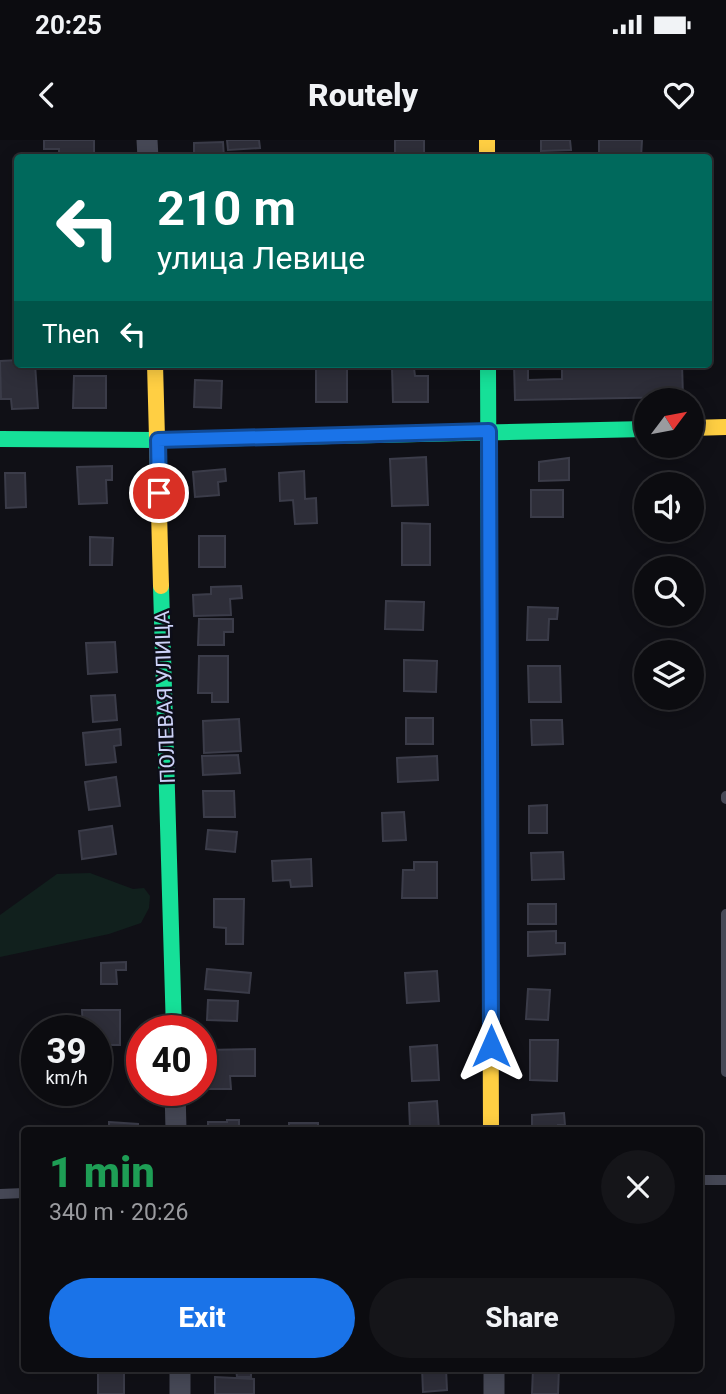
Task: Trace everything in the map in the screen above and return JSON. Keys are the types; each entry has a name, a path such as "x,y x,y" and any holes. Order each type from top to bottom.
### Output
{"street":[{"name":"ПОЛЕВАЯ УЛИЦА","path":"155,368 174,1015"},
{"path":"488,368 491,1127"},
{"path":"704,428 726,428"},
{"path":"0,439 158,440 634,429"},
{"path":"175,1106 176,1127"},
{"path":"180,1372 180,1394"},
{"path":"494,1372 494,1394"}],"lane":[{"path":"726,914 726,1072"},
{"path":"703,1180 726,1180"},
{"path":"0,1194 21,1193"}],"shaded area":[{"path":"90,873 133,889 144,888 150,896 149,908 141,923 109,934 0,957 0,915 57,874"}],"building":[{"path":"44,140 94,140 94,154 59,154 59,149 44,149"},
{"path":"227,140 259,140 260,148 228,150"},
{"path":"395,140 424,140 424,154 386,154 395,153"},
{"path":"541,140 570,140 571,150 541,151"},
{"path":"599,140 642,140 641,154 599,154"},
{"path":"223,142 224,154 194,154 194,143"},
{"path":"14,360 14,368 35,368 38,408 12,409 11,399 1,399 0,361"},
{"path":"316,368 347,368 347,402 316,402"},
{"path":"392,368 414,368 415,376 428,376 428,402 393,402"},
{"path":"514,368 528,368 528,380 562,379 562,368 682,368 683,388 634,388 634,398 515,400"},
{"path":"74,376 106,376 106,408 73,408"},
{"path":"195,380 222,381 221,408 194,407"},
{"path":"426,457 428,505 392,506 390,459"},
{"path":"569,458 569,480 539,481 539,462"},
{"path":"112,466 112,480 106,480 107,503 79,504 77,467"},
{"path":"225,469 226,481 218,482 219,495 195,497 193,472"},
{"path":"304,471 305,499 316,498 317,523 295,524 293,500 280,501 279,473"},
{"path":"5,473 25,473 26,507 6,508"},
{"path":"531,490 563,490 563,517 531,517"},
{"path":"402,523 430,524 430,565 402,565"},
{"path":"199,536 225,536 225,567 199,567"},
{"path":"90,537 113,538 112,565 90,565"},
{"path":"241,586 242,598 230,599 231,615 194,616 193,595 211,594 211,587"},
{"path":"386,601 424,602 423,630 385,629"},
{"path":"528,607 558,608 557,619 549,619 548,640 527,640"},
{"path":"199,619 233,619 233,632 224,632 224,645 198,645"},
{"path":"115,642 117,672 88,674 86,643"},
{"path":"199,656 228,656 228,702 212,702 212,693 198,693"},
{"path":"404,660 437,661 436,692 404,691"},
{"path":"528,666 560,666 561,702 529,702"},
{"path":"115,695 117,720 93,722 91,696"},
{"path":"406,718 433,718 433,744 406,744"},
{"path":"239,719 241,751 204,753 203,721"},
{"path":"531,720 562,720 563,744 532,745"},
{"path":"120,729 121,745 114,746 116,762 86,765 83,733"},
{"path":"238,755 240,773 203,775 202,756"},
{"path":"437,756 438,780 398,782 397,758"},
{"path":"116,777 120,806 89,810 85,782"},
{"path":"203,791 234,791 235,817 204,817"},
{"path":"547,805 547,833 529,833 529,806"},
{"path":"404,812 406,840 383,841 382,813"},
{"path":"112,826 116,854 82,859 79,831"},
{"path":"208,830 237,832 235,852 206,849"},
{"path":"563,852 564,879 532,880 531,853"},
{"path":"311,859 312,886 291,887 290,880 273,881 272,861"},
{"path":"414,862 437,862 437,898 402,898 403,870 414,870"},
{"path":"214,899 244,899 243,944 226,944 226,928 214,927"},
{"path":"528,904 556,904 556,924 528,924"},
{"path":"556,931 556,943 565,943 565,954 528,956 528,932"},
{"path":"126,962 126,970 116,970 117,984 101,984 101,963"},
{"path":"207,969 251,973 249,993 205,989"},
{"path":"437,971 439,1001 407,1003 405,973"},
{"path":"528,989 550,990 548,1020 526,1019"},
{"path":"208,1000 238,1001 237,1021 217,1020 217,1015 207,1015"},
{"path":"82,1010 120,1010 120,1045 112,1045 112,1015 82,1015"},
{"path":"530,1040 558,1040 557,1081 530,1080"},
{"path":"437,1045 439,1080 412,1081 410,1047"},
{"path":"255,1049 255,1076 230,1076 231,1089 217,1089 217,1050"},
{"path":"437,1101 439,1127 410,1127 409,1103"},
{"path":"564,1113 565,1125 532,1127 532,1115"},
{"path":"239,1120 239,1127 208,1127 208,1122"},
{"path":"109,1122 138,1124 138,1127 109,1127"},
{"path":"289,1123 318,1123 318,1127 289,1127"},
{"path":"98,1372 124,1372 124,1394 98,1394"},
{"path":"236,1372 251,1372 251,1377 237,1377"},
{"path":"422,1372 446,1372 447,1390 423,1392"},
{"path":"533,1372 559,1372 558,1394 532,1394"},
{"path":"215,1377 254,1379 254,1394 215,1394"}],"traffic: fast":[{"path":"488,368 490,854"},
{"path":"0,439 158,440 634,429"},
{"path":"161,586 174,1015"}],"traffic: slow":[{"path":"487,140 487,154"},
{"path":"155,368 161,586"},
{"path":"704,428 726,427"},
{"path":"490,854 491,1127"}],"route":[{"path":"159,493 158,440 489,431 491,1046"}]}
